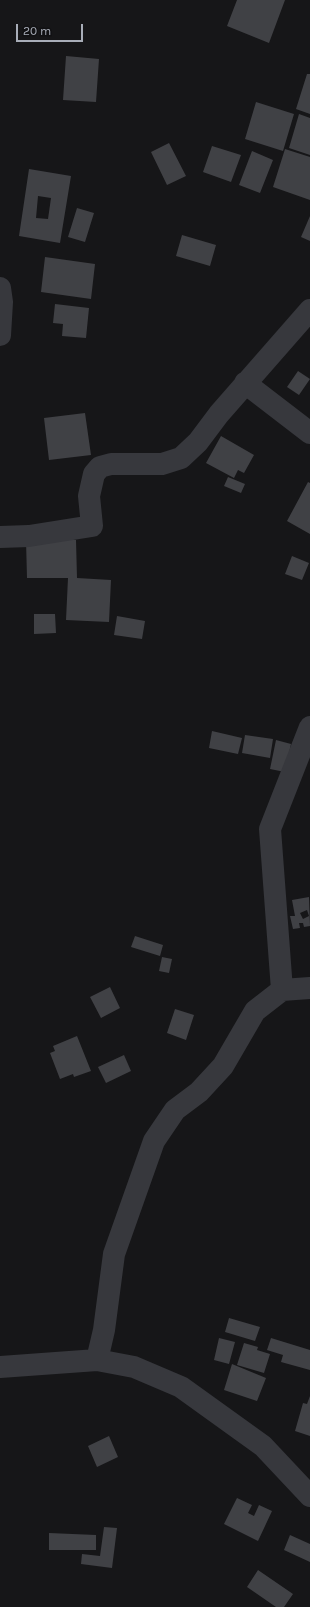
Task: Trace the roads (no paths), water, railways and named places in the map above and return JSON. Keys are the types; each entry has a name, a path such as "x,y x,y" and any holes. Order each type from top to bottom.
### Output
{"street":[{"path":"0,288 2,302 0,335"},
{"path":"0,537 29,536 92,526 89,496 94,474 100,467 111,464 162,464 181,458 198,442 219,414 310,310"},
{"path":"245,384 310,433"},
{"path":"282,990 270,829 310,727"},
{"path":"97,1360 104,1330 114,1254 154,1142 175,1110 199,1092 223,1066 255,1011 282,990 310,988"},
{"path":"0,1367 97,1360 134,1367 181,1387 263,1446 310,1496"}]}
